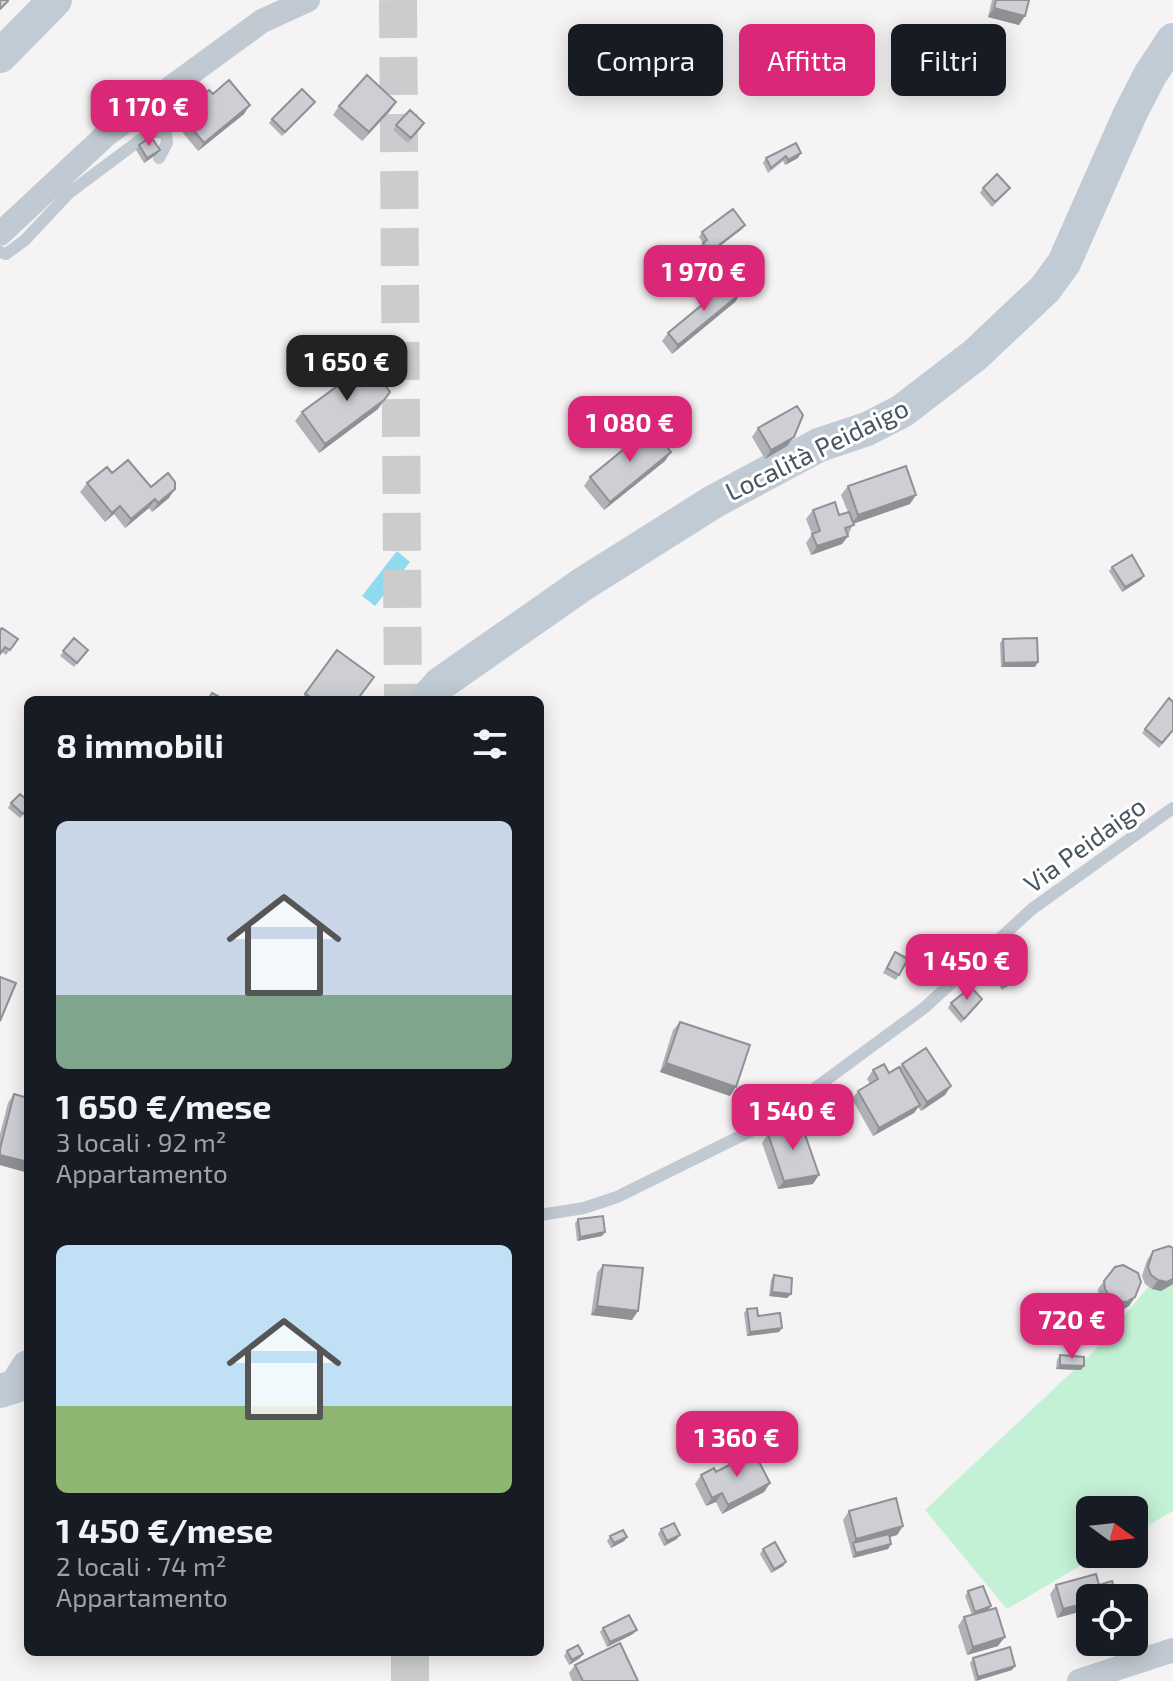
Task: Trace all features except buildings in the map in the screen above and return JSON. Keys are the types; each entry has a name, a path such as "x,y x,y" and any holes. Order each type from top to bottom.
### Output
{"street":[{"path":"0,56 55,0"},
{"path":"0,234 106,135 262,21 308,0"},
{"name":"Località Peidaigo","path":"430,696 440,684 583,584 713,502 819,445 867,429 902,411 975,355 1045,289 1064,263 1130,114 1173,40"},
{"path":"0,1391 16,1386 24,1373"},
{"path":"1079,1681 1173,1650"}],"lane":[{"path":"0,252 6,254 25,240 69,193 152,131 166,133 167,143 159,158"},
{"name":"Via Peidaigo","path":"544,1214 584,1208 617,1197 769,1122 924,1008 1032,909 1173,808"}],"green space":[{"path":"1173,1258 1173,1511 1148,1526 1148,1496 1076,1496 1076,1568 1007,1609 925,1510 1094,1351"}],"water":[{"path":"397,551 410,562 375,606 362,596"}],"tunnel":[{"path":"398,0 403,696"},
{"path":"410,1656 410,1681"}]}
